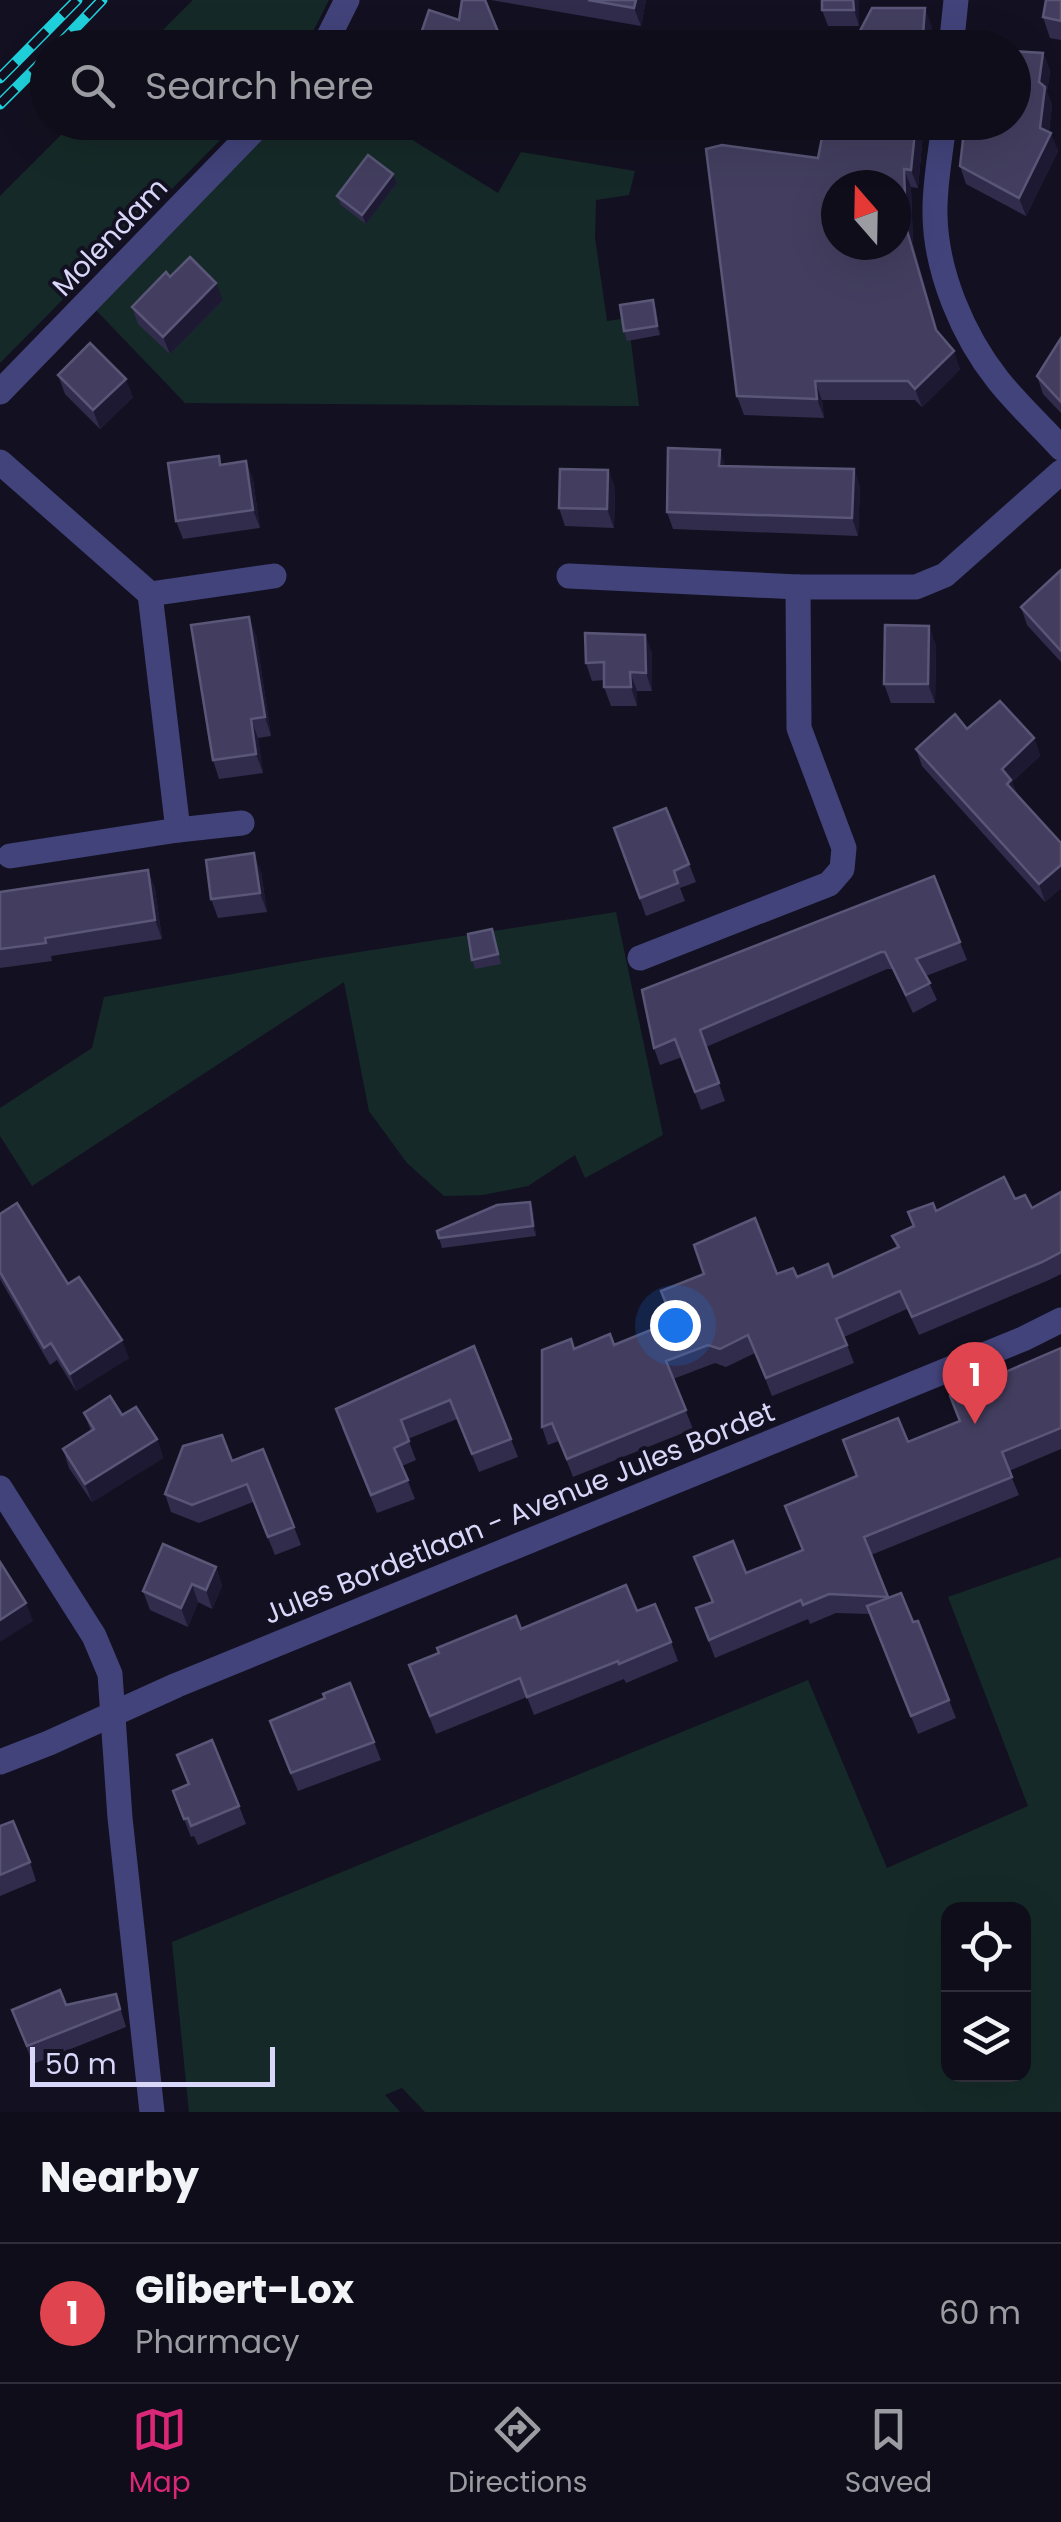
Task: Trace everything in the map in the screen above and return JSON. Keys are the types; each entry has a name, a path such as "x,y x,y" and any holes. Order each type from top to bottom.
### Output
{"street":[{"path":"331,30 347,0"},
{"path":"953,30 956,0"},
{"name":"Molendam","path":"0,392 245,140"},
{"path":"942,140 935,215 940,256 954,301 971,340 998,379 1061,448"},
{"path":"0,462 150,594 178,830"},
{"path":"569,576 798,587 916,588 945,576 1061,472"},
{"path":"150,594 274,576"},
{"path":"640,958 829,884 842,869 844,848 799,728 798,587"},
{"path":"10,856 242,823"},
{"name":"Jules Bordetlaan - Avenue Jules Bordet","path":"0,1762 1061,1320"},
{"path":"0,1488 103,1654 110,1674 120,1818 152,2112"}],"green space":[{"path":"193,0 329,0 314,30 163,30"},
{"path":"56,140 220,140 0,363 0,196"},
{"path":"259,140 412,140 498,193 521,152 635,171 629,195 596,200 595,238 607,321 628,318 639,406 185,403 93,307"},
{"path":"616,912 663,1135 585,1178 575,1155 528,1186 483,1195 444,1196 407,1163 369,1111 344,982 32,1186 0,1136 0,1108 92,1048 104,997"},
{"path":"1061,1557 1061,2112 425,2112 402,2088 385,2095 400,2112 189,2112 172,1942 808,1680 887,1868 1028,1806 948,1597"}],"building":[{"path":"462,0 485,0 497,30 422,30 429,10 459,20"},
{"path":"588,0 636,0 634,8"},
{"path":"822,0 853,0 854,10 822,10"},
{"path":"1046,0 1061,0 1061,21 1043,17"},
{"path":"872,8 925,8 923,30 860,30"},
{"path":"1031,52 1043,53 1039,82 1045,87 1040,128 1051,133 1019,198 960,166 963,140 1031,140"},
{"path":"822,140 914,140 911,170 821,170 821,260 911,260 911,244 936,330 954,351 915,389 908,381 815,381 817,399 737,396 706,149 722,145 818,158"},
{"path":"368,155 393,174 362,215 337,196"},
{"path":"190,257 216,283 163,337 132,307 166,272 170,277"},
{"path":"653,300 657,326 624,331 620,305"},
{"path":"1061,338 1061,402 1037,376"},
{"path":"90,343 126,379 93,410 58,375"},
{"path":"668,448 720,450 719,466 854,469 852,518 667,512"},
{"path":"219,456 220,465 246,461 253,510 176,521 168,463"},
{"path":"560,469 608,470 607,509 559,508"},
{"path":"1061,570 1061,651 1021,607"},
{"path":"249,617 265,717 251,719 256,754 213,760 191,625"},
{"path":"885,625 929,626 928,684 884,684"},
{"path":"585,633 645,635 646,673 630,672 631,687 604,687 604,662 586,663"},
{"path":"1000,701 1034,738 1002,769 1011,780 1007,784 1061,843 1061,865 1039,884 916,749 955,714 967,729"},
{"path":"666,808 689,864 674,871 678,883 640,898 614,828"},
{"path":"254,853 260,893 211,899 206,860"},
{"path":"148,870 155,920 0,949 0,892"},
{"path":"934,876 960,942 916,959 930,983 906,995 885,952 881,952 700,1030 719,1083 695,1092 675,1039 654,1048 642,990"},
{"path":"492,929 498,954 472,960 468,934"},
{"path":"1004,1177 1015,1199 1025,1195 1032,1208 1061,1192 1061,1252 912,1317 900,1291 836,1319 847,1345 766,1378 748,1335 720,1349 708,1345 666,1361 686,1410 567,1459 552,1423 542,1427 542,1350 571,1339 574,1349 610,1334 614,1345 673,1321 661,1291 704,1274 694,1245 755,1218 777,1274 793,1268 797,1277 828,1264 833,1277 899,1247 892,1236 914,1226 908,1212 933,1203 936,1211"},
{"path":"530,1202 533,1226 439,1238 437,1231 497,1205"},
{"path":"17,1203 68,1284 79,1277 122,1340 70,1374 51,1343 44,1348 0,1272 0,1214"},
{"path":"474,1346 511,1439 472,1454 450,1400 401,1420 409,1441 394,1448 408,1480 371,1495 336,1409"},
{"path":"1061,1348 1061,1428 1002,1452 1012,1477 864,1537 888,1597 829,1594 803,1605 801,1600 709,1640 696,1608 713,1602 694,1557 733,1541 746,1573 803,1550 785,1506 857,1476 843,1440 898,1418 908,1442 960,1421 950,1396"},
{"path":"110,1396 122,1415 136,1407 157,1439 85,1484 63,1449 94,1429 84,1413"},
{"path":"222,1435 232,1461 263,1449 294,1527 268,1537 247,1484 192,1505 165,1494 183,1446"},
{"path":"163,1544 216,1567 206,1590 192,1584 181,1608 143,1591"},
{"path":"0,1562 26,1603 0,1620"},
{"path":"626,1585 637,1611 655,1604 671,1642 527,1697 520,1678 430,1716 409,1665 439,1653 437,1648 516,1616 521,1629"},
{"path":"901,1593 913,1622 918,1621 949,1700 911,1716 867,1606"},
{"path":"350,1683 374,1742 291,1773 270,1721"},
{"path":"212,1740 239,1806 191,1826 188,1818 184,1819 173,1791 189,1784 177,1755"},
{"path":"13,1821 30,1862 0,1875 0,1826"},
{"path":"60,1990 66,2005 116,1994 120,2009 27,2046 12,2010"}],"railway":[{"path":"47,30 77,0"},
{"path":"73,30 102,0"},
{"path":"0,78 30,48"},
{"path":"0,104 30,74"}],"place":[{"name":"Glibert-Lox","path":"975,1424"}]}
